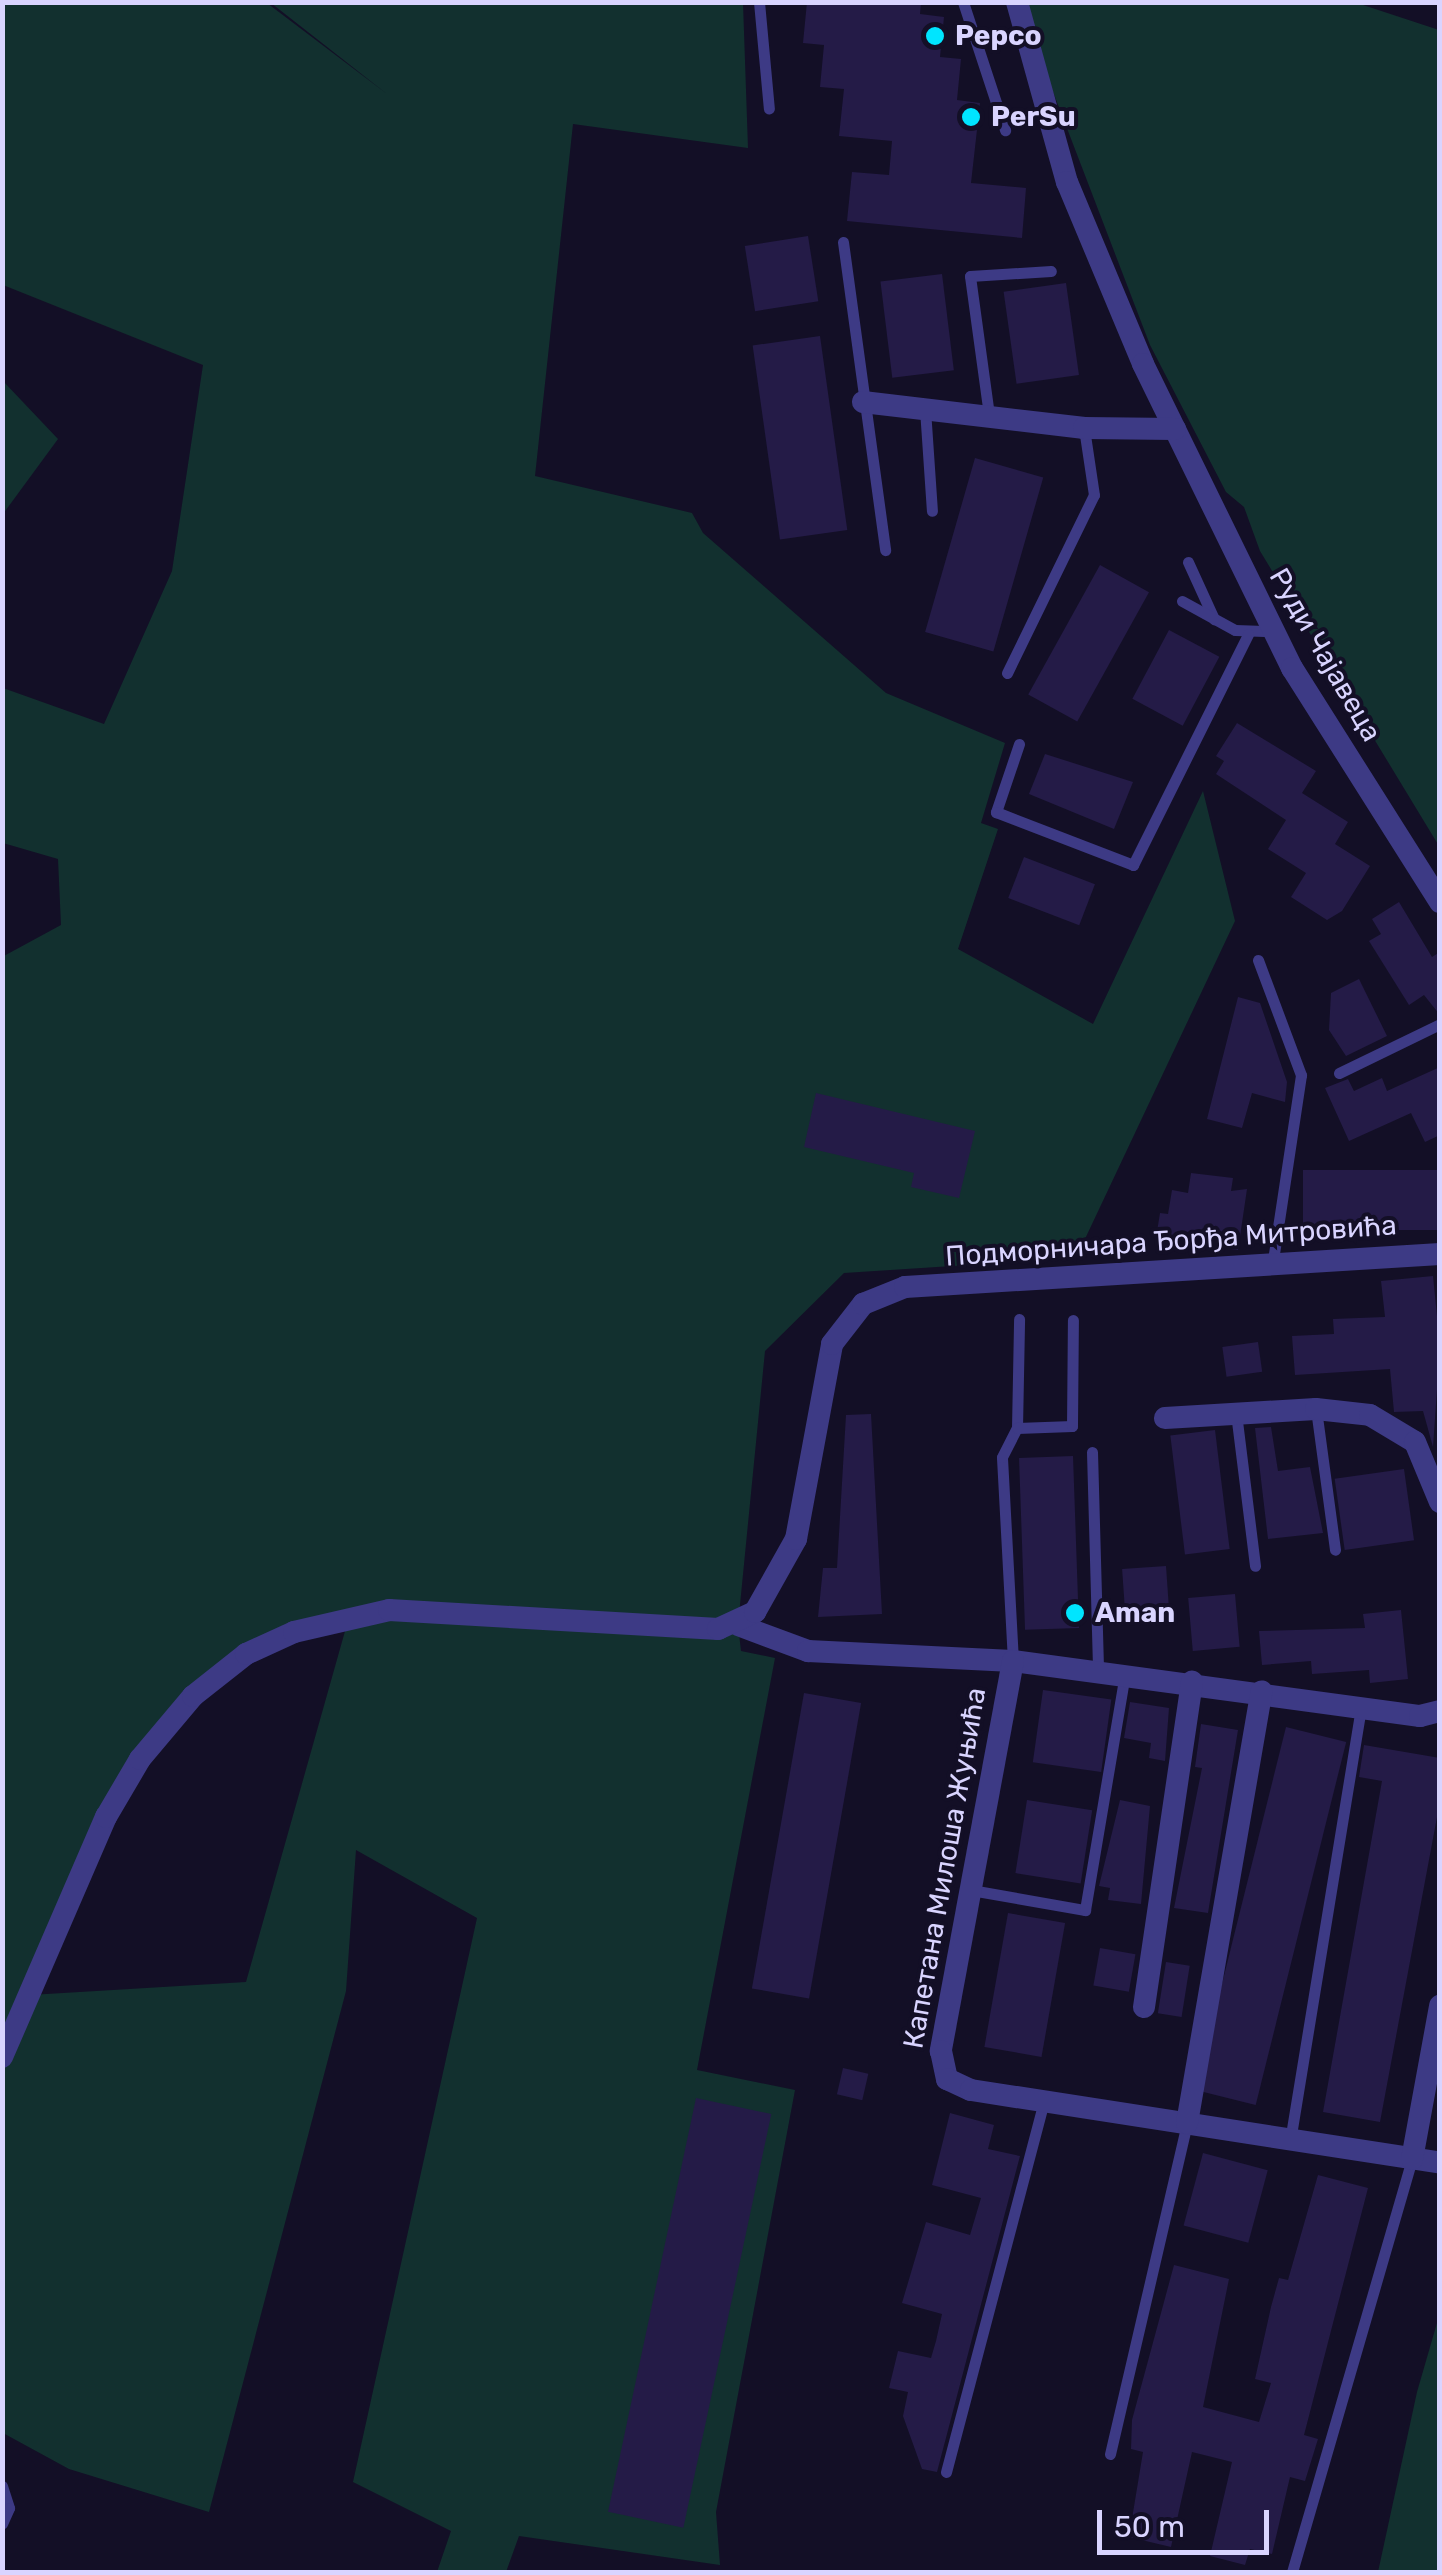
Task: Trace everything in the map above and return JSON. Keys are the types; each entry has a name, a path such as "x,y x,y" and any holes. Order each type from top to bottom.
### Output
{"street":[{"name":"Руди Чајавеца","path":"1017,2 1067,182 1175,429 1273,631 1440,902"},
{"path":"863,402 1084,428 1175,429"},
{"name":"Подморничара Ђорђа Митровића","path":"738,1624 768,1594 792,1552 832,1344 853,1312 905,1287 1440,1254"},
{"path":"1165,1418 1349,1409 1396,1427 1415,1442 1440,1502"},
{"name":"Капетана Милоша Жуњића","path":"2,2057 106,1817 140,1759 193,1696 246,1654 294,1632 389,1610 738,1624 808,1651 1098,1669 1420,1716 1440,1711"},
{"name":"Капетана Милоша Жуњића","path":"1013,1661 940,2066 956,2085 1440,2164"},
{"path":"1144,2008 1192,1682"},
{"path":"1186,2124 1262,1691"},
{"path":"1412,2159 1440,2006"}],"lane":[{"path":"759,2 768,109"},
{"path":"963,2 1004,130"},
{"path":"843,242 884,550"},
{"path":"988,415 970,276 1051,270"},
{"path":"925,408 932,510"},
{"path":"1007,673 1094,496 1084,428"},
{"path":"1188,562 1214,618"},
{"path":"1182,602 1248,634 1273,631"},
{"name":"Руди Чајавеца","path":"1019,744 996,812 1133,865 1248,634"},
{"path":"1258,960 1301,1075 1272,1267"},
{"path":"1339,1073 1440,1024"},
{"path":"1013,1661 1002,1456 1017,1428 1019,1319"},
{"path":"1017,1428 1072,1426 1073,1320"},
{"path":"1316,1409 1334,1550"},
{"path":"1236,1413 1254,1566"},
{"path":"1092,1452 1098,1669"},
{"path":"971,1890 1085,1910 1126,1672"},
{"path":"1290,2140 1361,1706"},
{"path":"946,2472 1044,2102"},
{"path":"1110,2454 1186,2124"},
{"path":"1292,2572 1412,2159"},
{"path":"2,2486 9,2508 2,2524"}],"green space":[{"path":"2,3 267,3 387,94 271,3 743,3 748,148 573,124 535,476 692,513 703,533 886,693 1005,743 981,823 998,829 958,949 1093,1024 1203,791 1235,921 1076,1258 844,1273 765,1351 738,1625 741,1651 775,1658 697,2070 795,2090 716,2512 720,2565 519,2536 506,2572 437,2572 451,2531 353,2482 477,1918 356,1850 346,1991 209,2512 69,2469 3,2433 2,957 61,925 58,859 3,843 3,688 104,724 172,571 203,365 3,285","holes":["349,1617 246,1982 30,1995 140,1759 246,1654"]},
{"path":"1019,3 1357,3 1439,30 1439,846 1260,551 1244,507 1226,492 1150,345"},
{"path":"3,381 58,439 3,514"},
{"path":"1439,2316 1439,2572 1378,2572 1417,2392"}],"building":[{"path":"807,2 921,2 920,14 944,17 940,57 961,59 957,100 980,103 971,183 1026,188 1022,238 847,221 852,172 889,175 892,141 839,136 844,89 820,87 824,45 803,43"},
{"path":"808,236 818,301 755,311 745,246"},
{"path":"942,274 954,370 892,378 880,282"},
{"path":"1066,283 1079,375 1017,384 1004,292"},
{"path":"820,336 847,530 780,540 753,345"},
{"path":"975,458 1043,478 993,652 925,632"},
{"path":"1100,565 1149,592 1077,722 1028,694"},
{"path":"1169,630 1219,657 1183,726 1132,699"},
{"path":"1237,723 1316,771 1302,793 1348,822 1335,844 1370,866 1342,911 1327,920 1291,897 1306,873 1268,849 1286,820 1216,774 1224,761 1216,756"},
{"path":"1045,754 1133,782 1114,829 1029,794"},
{"path":"1024,857 1095,884 1079,925 1008,898"},
{"path":"1399,902 1432,957 1440,952 1440,1015 1424,995 1409,1005 1369,941 1381,934 1372,919"},
{"path":"1359,979 1387,1036 1346,1056 1329,1030 1331,993"},
{"path":"1238,997 1260,1003 1287,1082 1285,1102 1252,1093 1242,1128 1207,1119"},
{"path":"1440,1067 1440,1135 1425,1142 1411,1113 1349,1141 1325,1088 1348,1079 1354,1091 1382,1078 1387,1091"},
{"path":"816,1093 975,1131 959,1198 911,1187 914,1173 804,1147"},
{"path":"1303,1170 1440,1170 1440,1230 1303,1230"},
{"path":"1191,1173 1233,1178 1231,1191 1247,1189 1238,1250 1155,1244 1160,1213 1168,1214 1172,1190 1188,1193"},
{"path":"1433,1276 1440,1346 1433,1447 1423,1411 1394,1412 1390,1369 1295,1375 1292,1336 1334,1334 1333,1319 1385,1317 1381,1281"},
{"path":"1258,1342 1262,1372 1227,1377 1222,1347"},
{"path":"871,1414 882,1614 818,1617 823,1568 837,1568 846,1415"},
{"path":"1271,1427 1278,1471 1310,1467 1323,1533 1268,1539 1255,1428"},
{"path":"1215,1430 1230,1549 1185,1555 1170,1435"},
{"path":"1073,1456 1079,1628 1025,1630 1019,1458"},
{"path":"1404,1469 1414,1540 1345,1550 1335,1479"},
{"path":"1166,1566 1169,1612 1125,1615 1122,1569"},
{"path":"1235,1594 1240,1647 1193,1651 1188,1598"},
{"path":"1401,1610 1408,1679 1370,1683 1369,1670 1312,1674 1311,1661 1262,1665 1259,1631 1365,1628 1363,1614"},
{"path":"1043,1690 1111,1700 1101,1772 1033,1762"},
{"path":"804,1693 861,1703 809,1999 752,1988"},
{"path":"1130,1702 1169,1708 1165,1761 1149,1758 1151,1743 1124,1738"},
{"path":"1201,1724 1238,1730 1208,1913 1174,1908 1202,1768 1195,1767"},
{"path":"1286,1727 1346,1742 1256,2105 1196,2090"},
{"path":"1364,1745 1440,1758 1440,1801 1380,2122 1323,2112 1382,1781 1359,1777"},
{"path":"1027,1800 1092,1810 1081,1883 1015,1873"},
{"path":"1120,1800 1150,1806 1141,1904 1108,1900 1110,1888 1099,1886"},
{"path":"1008,1913 1065,1923 1042,2057 984,2047"},
{"path":"1100,1948 1135,1954 1129,1992 1093,1985"},
{"path":"1166,1962 1190,1966 1182,2017 1158,2013"},
{"path":"843,2068 868,2074 862,2100 837,2094"},
{"path":"696,2098 771,2114 683,2528 608,2512"},
{"path":"950,2113 994,2125 988,2149 1020,2156 937,2472 922,2469 903,2416 908,2392 889,2388 898,2351 931,2358 936,2341 942,2314 902,2303 926,2222 970,2235 981,2198 932,2185"},
{"path":"1203,2153 1268,2170 1248,2243 1184,2225"},
{"path":"1318,2175 1368,2188 1304,2435 1318,2439 1305,2481 1290,2477 1272,2554 1250,2549 1245,2565 1210,2556 1232,2462 1192,2452 1171,2547 1129,2537 1143,2452 1131,2449 1132,2420 1174,2265 1229,2279 1203,2407 1259,2422 1271,2383 1255,2379 1271,2307 1279,2278 1288,2280"}],"place":[{"name":"Pepco","path":"935,36"},
{"name":"PerSu","path":"971,117"},
{"name":"Aman","path":"1075,1613"}]}
